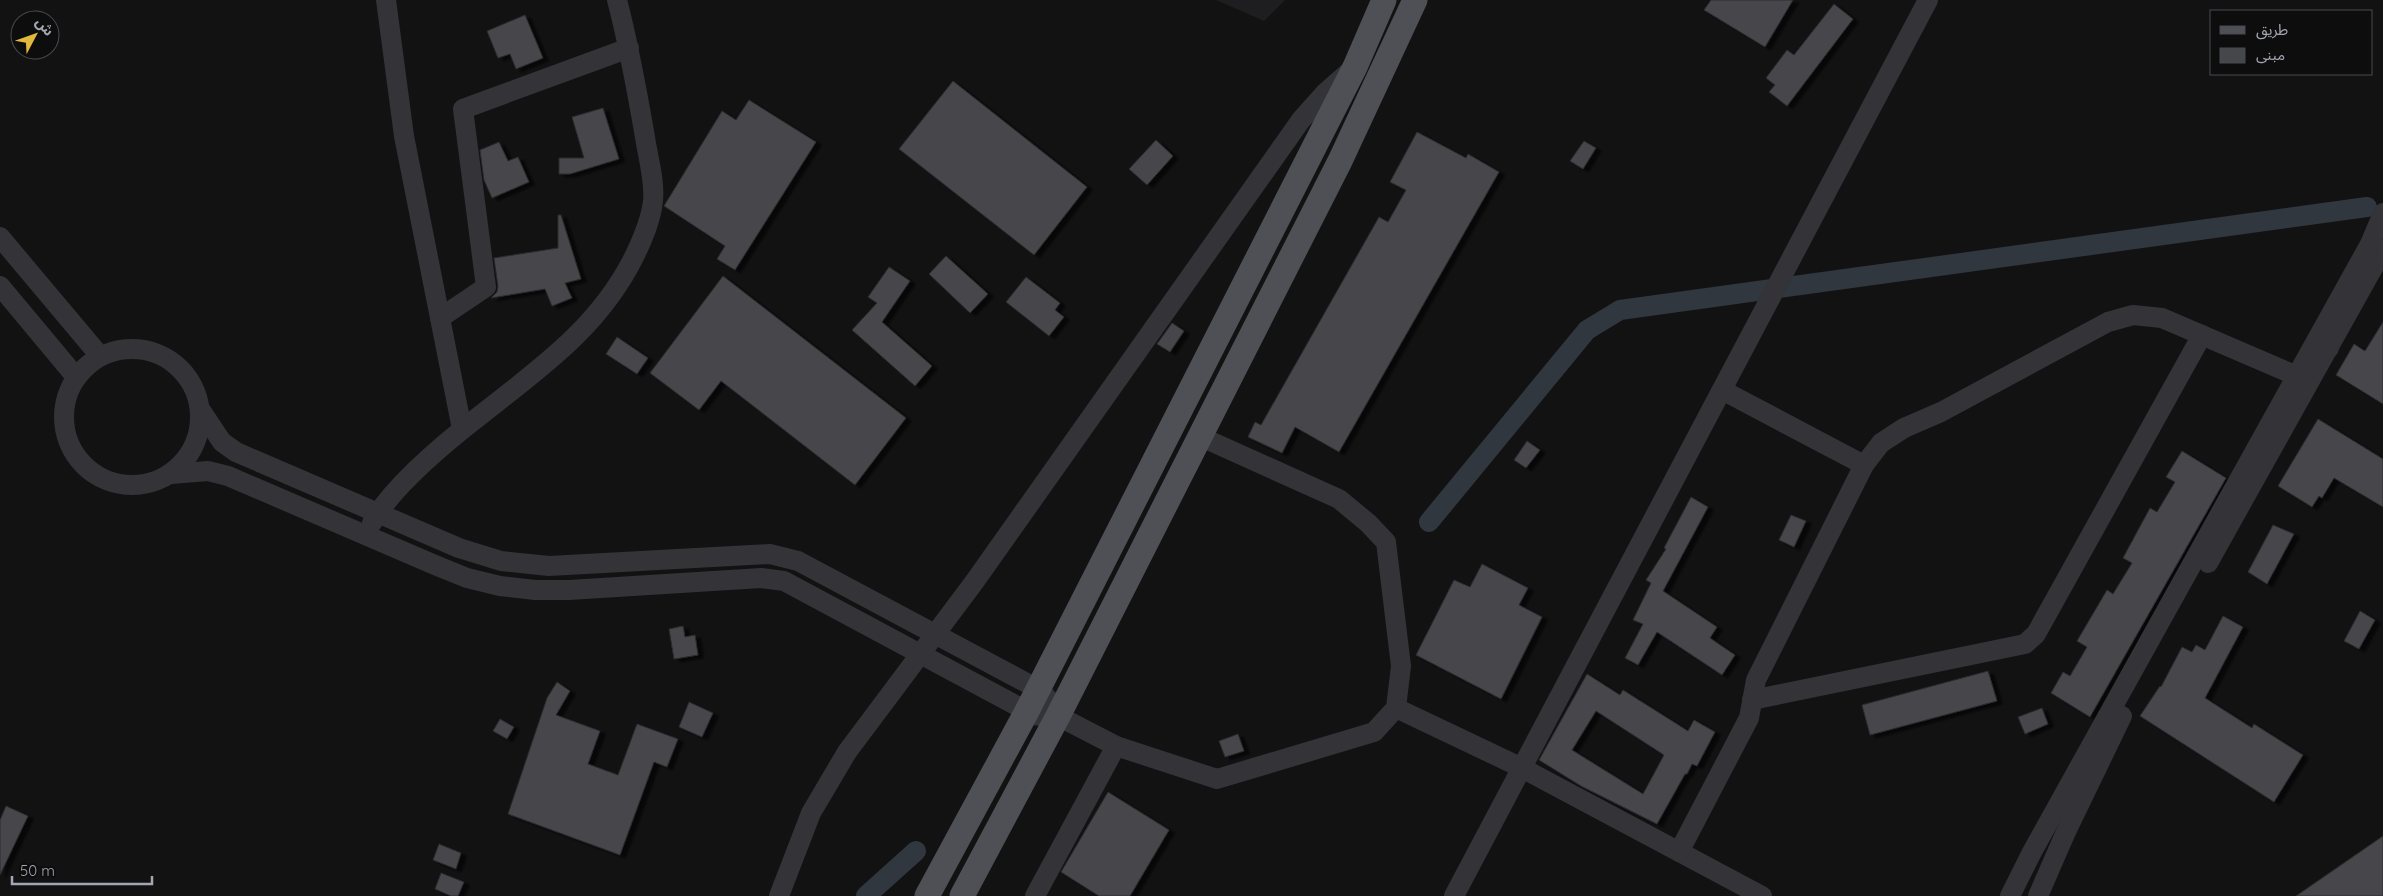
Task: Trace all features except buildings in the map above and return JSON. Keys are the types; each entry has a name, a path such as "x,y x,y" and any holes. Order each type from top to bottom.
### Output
{"main road":[{"path":"927,896 1033,700 1355,67 1384,0"},
{"path":"962,896 1058,716 1344,152 1416,0"}],"street":[{"path":"386,0 404,136 462,429"},
{"path":"366,534 378,512 396,490 462,429 561,351 582,332 617,288 638,248 650,219 654,188 629,48 617,0"},
{"path":"1454,896 1928,0"},
{"path":"440,318 486,287 463,109 629,48"},
{"path":"778,896 811,813 847,752 936,634 1301,120 1326,92 1355,67"},
{"path":"2010,896 2032,852 2370,244 2383,213"},
{"path":"0,237 100,356"},
{"path":"2038,896 2065,834 2143,672 2233,520 2383,250"},
{"path":"0,286 76,377"},
{"path":"1679,852 1749,718 1756,680 1864,465 1881,443 1904,428 1941,412 2108,322 2133,315 2162,318 2296,376"},
{"path":"1752,700 2025,644 2036,634 2202,335"},
{"path":"2296,376 2328,348"},
{"path":"137,349 156,352 172,361 186,374 191,382 196,391 200,409 199,434 189,456 171,474 152,483 131,486 110,482 92,472 77,457 67,438 64,417 67,396 76,377 87,365 100,356 118,350 137,349"},
{"path":"1722,390 1864,465"},
{"path":"200,409 222,442 236,452 480,555 525,565 574,566 755,554 784,556 798,561 936,634 1033,700"},
{"path":"171,474 202,471 221,474 467,578 500,586 535,590 773,578 795,586 921,654 1033,700 1050,701 1058,716 1116,746 1217,779 1374,732 1396,708 1401,666 1386,542 1368,523 1339,498 1199,436"},
{"path":"1396,708 1522,768 1762,896"},
{"path":"1035,896 1116,746"}],"shaded area":[{"path":"1216,0 1285,0 1264,21"}],"waterway":[{"path":"1429,522 1587,330 1620,310 2367,207"},
{"path":"866,896 916,851"}]}
